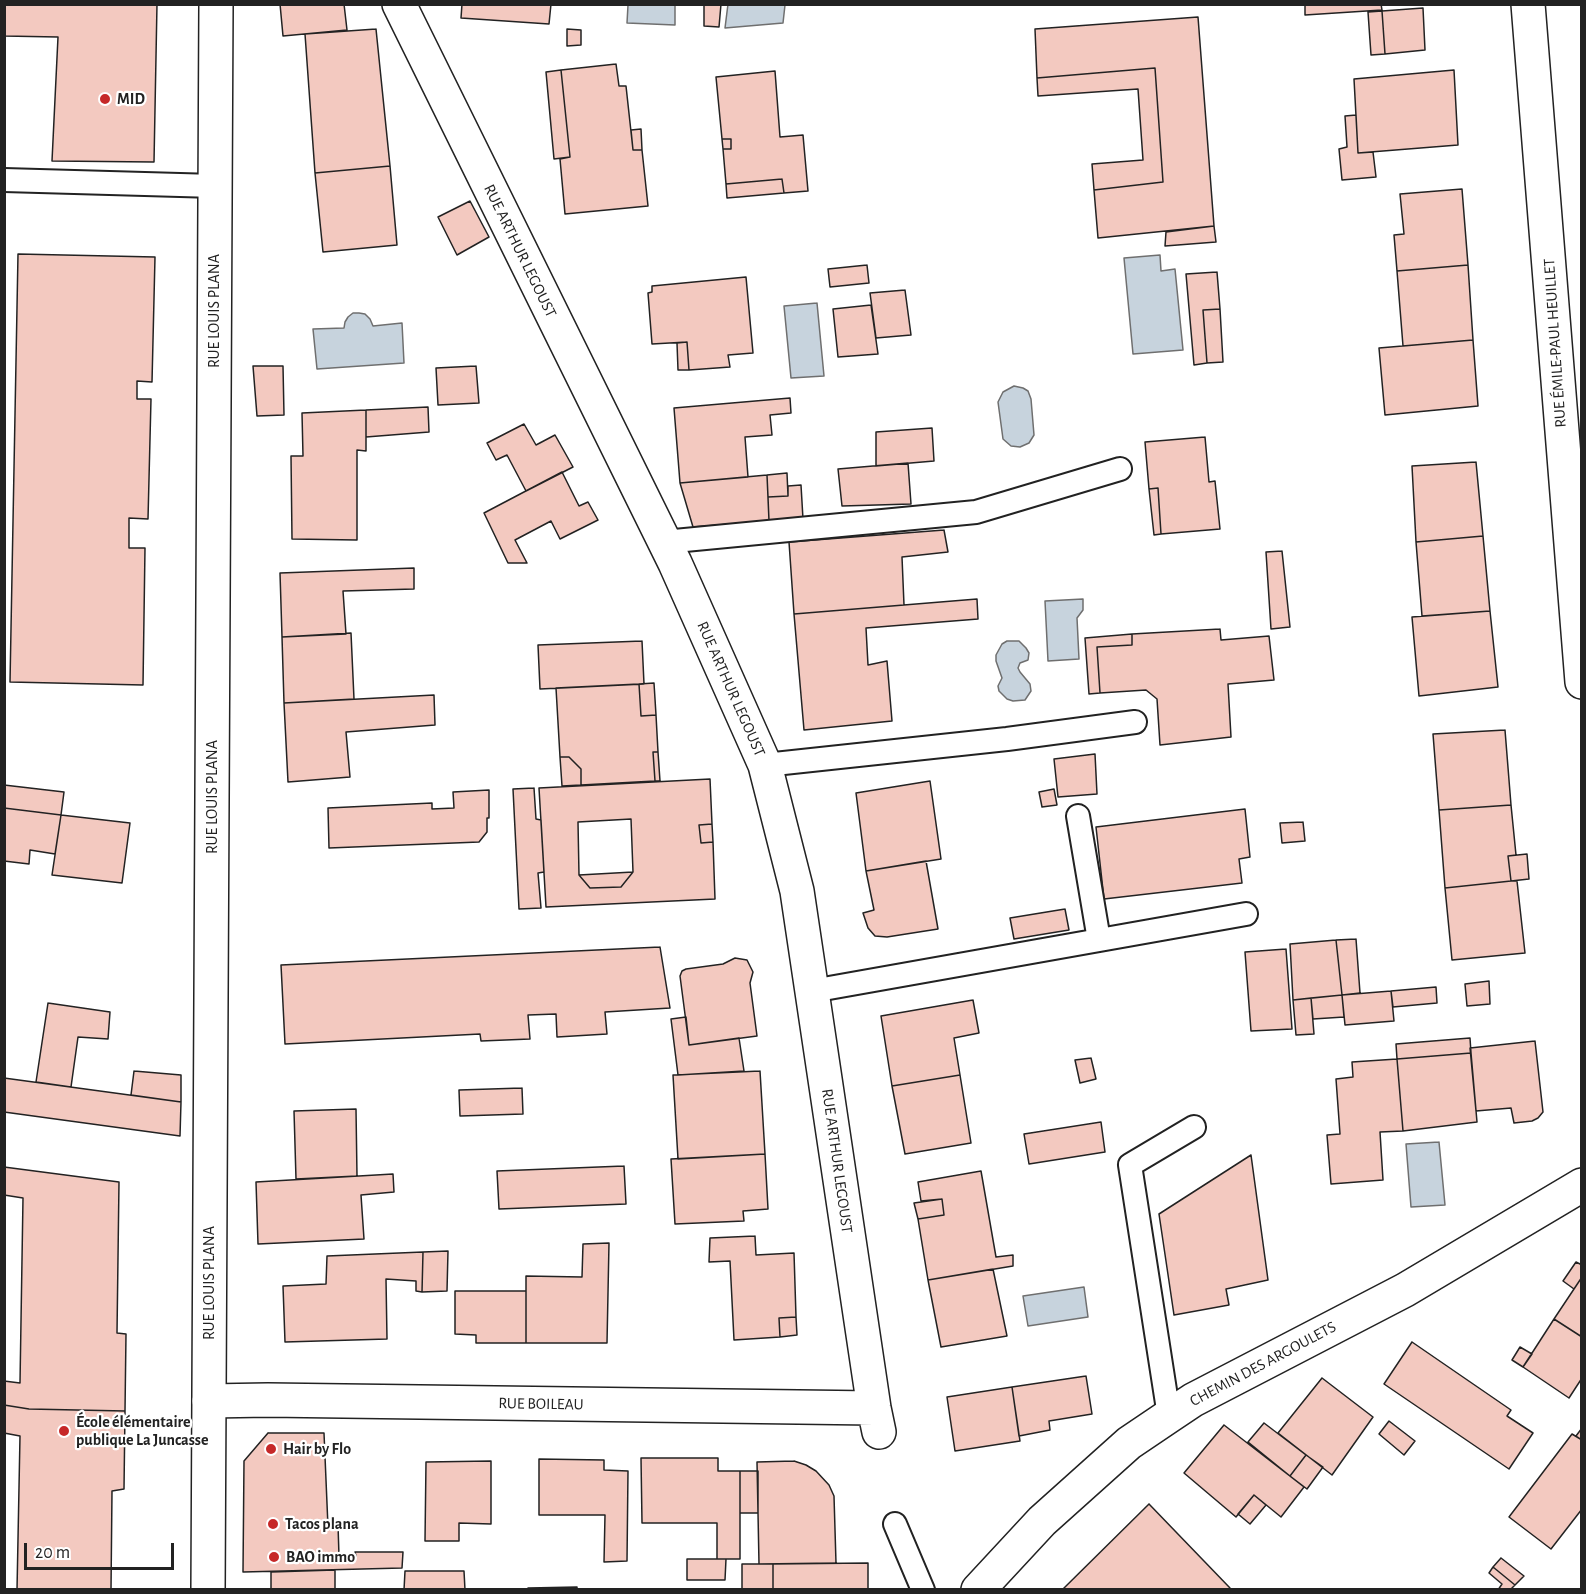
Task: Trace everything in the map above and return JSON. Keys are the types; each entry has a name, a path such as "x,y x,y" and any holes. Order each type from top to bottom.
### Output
{"street":[{"name":"RUE LOUIS PLANA","path":"208,1590 216,4"},
{"name":"RUE ARTHUR LEGOUST","path":"399,4 675,563 765,765 797,891 876,1420"},
{"name":"RUE ÉMILE-PAUL HEUILLET","path":"1528,4 1581,681"},
{"name":"CHEMIN DES ARGOULETS","path":"978,1590 1042,1521 1129,1443 1169,1416 1193,1400 1405,1290 1581,1185"},
{"name":"RUE BOILEAU","path":"208,1401 268,1400 876,1420"}],"lane":[{"path":"4,180 215,186"},
{"path":"664,542 976,512 1120,469"},
{"path":"765,765 1007,740 1135,722"},
{"path":"1078,816 1099,940"},
{"path":"812,991 1246,914"},
{"path":"1169,1416 1130,1165 1194,1126"},
{"path":"894,1524 923,1590"}],"shaded area":[{"path":"728,4 785,5 783,23 725,28"},
{"path":"628,5 675,5 675,25 627,23"},
{"path":"1160,255 1161,271 1175,269 1183,350 1133,354 1124,258"},
{"path":"817,303 824,376 791,378 784,306"},
{"path":"353,313 365,314 373,326 402,323 404,363 317,369 313,329 344,328 348,317"},
{"path":"1014,386 1028,391 1031,399 1034,435 1029,443 1020,447 1011,446 1003,439 998,402 1003,392"},
{"path":"1083,599 1083,610 1077,618 1079,659 1048,661 1045,601"},
{"path":"1007,641 1019,641 1029,653 1028,660 1020,663 1018,668 1030,684 1031,691 1025,700 1007,699 999,691 998,686 1002,678 996,655 1002,644"},
{"path":"1439,1142 1445,1205 1411,1207 1406,1144"},
{"path":"1084,1287 1088,1317 1028,1326 1023,1296"}],"building":[{"name":"MID","path":"4,4 157,4 154,162 52,161 58,37 4,36"},
{"path":"280,4 344,4 347,30 283,36"},
{"path":"462,4 551,4 549,24 461,18"},
{"path":"704,4 721,4 719,27 704,26"},
{"path":"1305,4 1381,4 1382,10 1305,15"},
{"path":"1423,8 1425,50 1385,54 1382,11"},
{"path":"1382,11 1385,54 1371,55 1368,12"},
{"path":"1198,17 1214,226 1098,238 1094,190 1163,182 1155,68 1037,78 1035,29"},
{"path":"376,29 390,166 315,173 305,34"},
{"path":"567,29 581,30 581,45 567,46"},
{"path":"616,64 619,86 626,86 633,150 642,150 648,206 565,214 560,159 570,157 561,70"},
{"path":"1155,68 1163,182 1094,190 1092,164 1143,160 1138,89 1038,96 1037,78"},
{"path":"561,70 570,157 554,159 546,72"},
{"path":"1454,70 1458,145 1358,153 1354,79"},
{"path":"775,71 780,137 803,135 808,191 784,193 782,179 726,184 723,149 731,149 731,139 722,139 716,77"},
{"path":"1356,115 1358,153 1373,152 1376,177 1342,180 1339,149 1347,147 1345,116"},
{"path":"641,129 642,150 633,150 631,130"},
{"path":"722,139 731,139 731,149 723,149"},
{"path":"390,166 397,245 323,252 315,173"},
{"path":"782,179 784,193 727,198 726,184"},
{"path":"1462,189 1468,265 1397,271 1394,235 1404,234 1400,194"},
{"path":"470,201 489,237 457,255 438,217"},
{"path":"1214,226 1216,242 1165,246 1166,232"},
{"path":"18,254 155,257 152,382 137,381 137,399 151,399 148,519 129,518 129,548 145,548 143,685 10,682"},
{"path":"867,265 869,283 830,287 828,269"},
{"path":"1468,265 1473,340 1403,346 1397,271"},
{"path":"1217,272 1220,309 1203,310 1207,363 1194,365 1186,274"},
{"path":"746,277 753,353 728,355 730,367 689,370 687,342 652,344 648,293 652,292 652,286"},
{"path":"905,290 911,335 876,338 870,293"},
{"path":"871,305 878,354 838,357 833,309"},
{"path":"1220,309 1223,362 1207,363 1203,310"},
{"path":"1473,340 1478,406 1385,415 1379,348"},
{"path":"687,342 689,370 678,370 677,343"},
{"path":"253,366 283,366 284,415 257,416"},
{"path":"476,366 479,403 438,405 436,368"},
{"path":"790,398 791,413 770,415 772,435 745,437 748,477 680,483 674,408"},
{"path":"428,407 429,432 366,437 366,410"},
{"path":"366,410 366,451 357,450 357,540 292,539 291,456 303,456 302,413"},
{"path":"524,424 536,445 555,435 573,467 526,491 507,455 496,460 487,443"},
{"path":"932,428 934,461 876,466 876,432"},
{"path":"1205,437 1209,482 1215,481 1220,529 1161,534 1158,488 1149,489 1145,442"},
{"path":"1476,462 1483,536 1416,542 1412,466"},
{"path":"908,463 911,504 842,506 838,469"},
{"path":"562,472 579,506 588,502 598,520 560,539 551,521 515,540 527,563 508,563 484,513"},
{"path":"787,473 788,496 768,497 767,475"},
{"path":"767,475 769,521 693,527 680,483"},
{"path":"801,485 803,519 769,521 768,497 788,496 788,486"},
{"path":"1158,488 1161,534 1154,535 1149,489"},
{"path":"944,530 948,552 902,557 904,605 794,614 789,542"},
{"path":"1483,536 1490,611 1422,616 1416,542"},
{"path":"1282,551 1290,627 1271,629 1266,552"},
{"path":"414,568 414,589 343,591 346,634 282,637 280,573"},
{"path":"977,599 978,619 866,628 868,665 887,661 892,721 804,730 794,614"},
{"path":"1490,611 1498,687 1419,696 1412,617"},
{"path":"1220,629 1221,640 1269,636 1274,680 1228,684 1231,737 1160,745 1157,699 1146,690 1100,693 1097,647 1132,645 1132,634"},
{"path":"351,633 354,699 284,703 282,637"},
{"path":"1132,634 1132,645 1097,647 1100,693 1089,694 1085,638"},
{"path":"642,641 644,684 540,689 538,645"},
{"path":"654,683 656,715 641,716 639,684"},
{"path":"639,684 641,716 656,715 658,752 653,752 655,781 581,785 581,769 569,757 560,757 556,688"},
{"path":"434,695 435,725 346,732 350,777 288,782 284,703"},
{"path":"1505,730 1511,805 1439,810 1433,734"},
{"path":"653,752 658,752 660,781 655,781"},
{"path":"1095,754 1097,794 1058,797 1054,759"},
{"path":"560,757 569,757 581,769 581,785 562,786"},
{"path":"710,779 712,824 699,825 701,843 713,842 715,899 546,907 539,788","holes":["631,819 633,872 621,887 590,888 579,875 578,822"]},
{"path":"930,781 941,859 866,871 856,793"},
{"path":"4,785 64,792 61,815 4,808"},
{"path":"534,788 536,819 541,820 544,872 538,873 541,908 519,909 513,789"},
{"path":"1054,789 1057,805 1042,807 1039,792"},
{"path":"489,790 487,832 479,842 329,848 328,808 432,803 432,809 454,808 453,792"},
{"path":"1511,805 1516,855 1508,856 1511,881 1445,888 1439,810"},
{"path":"4,808 61,815 55,854 30,850 29,864 4,861"},
{"path":"1245,809 1250,857 1239,859 1242,883 1104,899 1096,827"},
{"path":"61,815 130,823 122,883 52,875"},
{"path":"1303,822 1305,841 1282,843 1280,823"},
{"path":"712,824 713,842 701,843 699,825"},
{"path":"1527,854 1529,879 1511,881 1508,856"},
{"path":"926,861 938,929 887,937 875,936 868,928 863,913 874,910 866,871"},
{"path":"633,872 621,887 590,888 579,875"},
{"path":"1517,881 1525,953 1452,960 1445,888"},
{"path":"1065,909 1069,930 1014,939 1010,918"},
{"path":"1356,939 1360,993 1342,995 1336,940"},
{"path":"1336,940 1342,995 1293,1000 1290,944"},
{"path":"660,947 670,1008 605,1012 607,1034 557,1037 556,1014 528,1015 530,1039 481,1041 480,1034 285,1044 281,965"},
{"path":"1286,949 1292,1029 1251,1031 1245,952"},
{"path":"735,958 747,960 753,972 750,983 757,1036 689,1045 680,976 682,971 723,964"},
{"path":"1489,981 1490,1004 1467,1006 1465,984"},
{"path":"1436,987 1437,1003 1393,1007 1391,991"},
{"path":"1391,991 1394,1021 1345,1025 1342,995"},
{"path":"1342,995 1344,1017 1313,1019 1311,998"},
{"path":"1311,998 1314,1034 1296,1035 1293,1000"},
{"path":"973,1000 979,1033 954,1038 960,1075 892,1086 881,1016"},
{"path":"48,1003 110,1012 108,1039 78,1037 71,1087 36,1082"},
{"path":"686,1017 689,1045 739,1038 744,1071 678,1075 671,1019"},
{"path":"1470,1038 1471,1053 1397,1059 1396,1044"},
{"path":"1535,1041 1543,1112 1538,1118 1514,1123 1511,1108 1476,1111 1470,1048"},
{"path":"1471,1053 1477,1122 1403,1131 1397,1059"},
{"path":"1091,1058 1096,1079 1080,1083 1075,1060"},
{"path":"1397,1059 1403,1131 1380,1132 1383,1180 1331,1184 1327,1135 1340,1134 1336,1079 1353,1077 1352,1062"},
{"path":"134,1071 181,1075 181,1102 131,1095"},
{"path":"760,1071 765,1154 678,1159 673,1075"},
{"path":"960,1075 971,1143 905,1154 892,1086"},
{"path":"4,1078 181,1102 180,1136 4,1112"},
{"path":"522,1088 523,1114 460,1116 459,1090"},
{"path":"356,1109 357,1176 296,1179 294,1111"},
{"path":"1101,1122 1105,1152 1029,1164 1024,1134"},
{"path":"765,1154 768,1209 743,1211 744,1221 675,1224 671,1159"},
{"path":"1251,1155 1268,1280 1226,1289 1229,1305 1174,1315 1159,1214"},
{"path":"624,1166 626,1204 499,1209 497,1171"},
{"path":"4,1167 119,1182 117,1333 126,1334 125,1411 29,1409 4,1405 4,1381 20,1383 23,1198 4,1195"},
{"path":"981,1171 996,1257 1013,1255 1013,1266 928,1280 918,1219 944,1215 942,1199 921,1201 918,1182"},
{"path":"393,1174 394,1192 361,1195 364,1239 258,1244 256,1182"},
{"path":"942,1199 944,1215 918,1219 914,1203"},
{"path":"755,1236 756,1255 794,1253 796,1317 779,1318 780,1337 734,1340 730,1261 709,1262 710,1238"},
{"path":"609,1243 607,1343 526,1343 526,1276 582,1277 583,1244"},
{"path":"448,1251 447,1291 422,1292 423,1252"},
{"path":"423,1252 422,1292 416,1291 416,1281 386,1279 387,1339 285,1342 283,1286 326,1284 327,1256"},
{"path":"1576,1262 1582,1265 1582,1277 1574,1289 1563,1281"},
{"path":"993,1269 1007,1336 941,1347 928,1280"},
{"path":"1582,1277 1582,1337 1554,1319"},
{"path":"455,1291 526,1291 526,1343 476,1343 476,1335 455,1334"},
{"path":"796,1317 797,1335 780,1337 779,1318"},
{"path":"1554,1319 1582,1337 1582,1378 1569,1398 1523,1367"},
{"path":"1412,1342 1511,1410 1507,1416 1533,1433 1509,1469 1384,1384"},
{"path":"1520,1347 1532,1354 1523,1367 1512,1360"},
{"path":"1086,1376 1092,1414 1049,1421 1050,1430 1019,1436 1012,1387"},
{"path":"1322,1378 1373,1417 1332,1475 1278,1433"},
{"path":"1012,1387 1020,1441 955,1451 947,1397"},
{"path":"4,1405 29,1409 125,1411 124,1489 112,1491 111,1590 17,1590 20,1436 4,1433"},
{"path":"1389,1421 1415,1441 1404,1455 1379,1434"},
{"path":"1264,1423 1306,1455 1290,1476 1248,1442"},
{"path":"1224,1425 1304,1487 1281,1517 1254,1495 1236,1517 1184,1473"},
{"path":"1582,1428 1582,1440 1576,1436"},
{"path":"268,1433 324,1433 328,1527 338,1525 339,1556 356,1556 355,1552 403,1552 402,1568 243,1572 244,1461"},
{"path":"1572,1434 1582,1440 1582,1509 1551,1549 1509,1517"},
{"path":"1306,1455 1323,1467 1307,1489 1290,1476"},
{"path":"641,1458 718,1458 718,1471 740,1471 740,1559 717,1559 717,1523 642,1523"},
{"path":"539,1459 604,1460 604,1470 628,1471 627,1561 604,1562 605,1515 539,1515"},
{"path":"491,1461 491,1524 459,1523 459,1541 425,1541 426,1462"},
{"path":"794,1461 816,1471 829,1485 834,1496 836,1563 759,1564 757,1462"},
{"path":"740,1471 758,1471 758,1513 740,1513"},
{"path":"1254,1495 1266,1505 1250,1524 1238,1514"},
{"path":"1149,1504 1230,1588 1228,1590 1062,1590"},
{"path":"1501,1558 1524,1576 1515,1585 1493,1567"},
{"path":"687,1559 726,1559 725,1580 687,1580"},
{"path":"868,1563 868,1590 773,1590 773,1564"},
{"path":"742,1564 773,1564 773,1590 742,1590"},
{"path":"1493,1567 1515,1585 1510,1590 1498,1590 1502,1584 1489,1573"},
{"path":"335,1570 335,1590 271,1590 271,1572"},
{"path":"405,1571 464,1571 465,1590 404,1590"},
{"path":"577,1587 577,1590 528,1590 528,1588"}],"place":[{"name":"MID","path":"105,99"},
{"name":"École élémentaire publique La Juncasse","path":"64,1431"},
{"name":"Hair by Flo","path":"271,1449"},
{"name":"Tacos plana","path":"273,1524"},
{"name":"BAO immo","path":"274,1557"}]}
